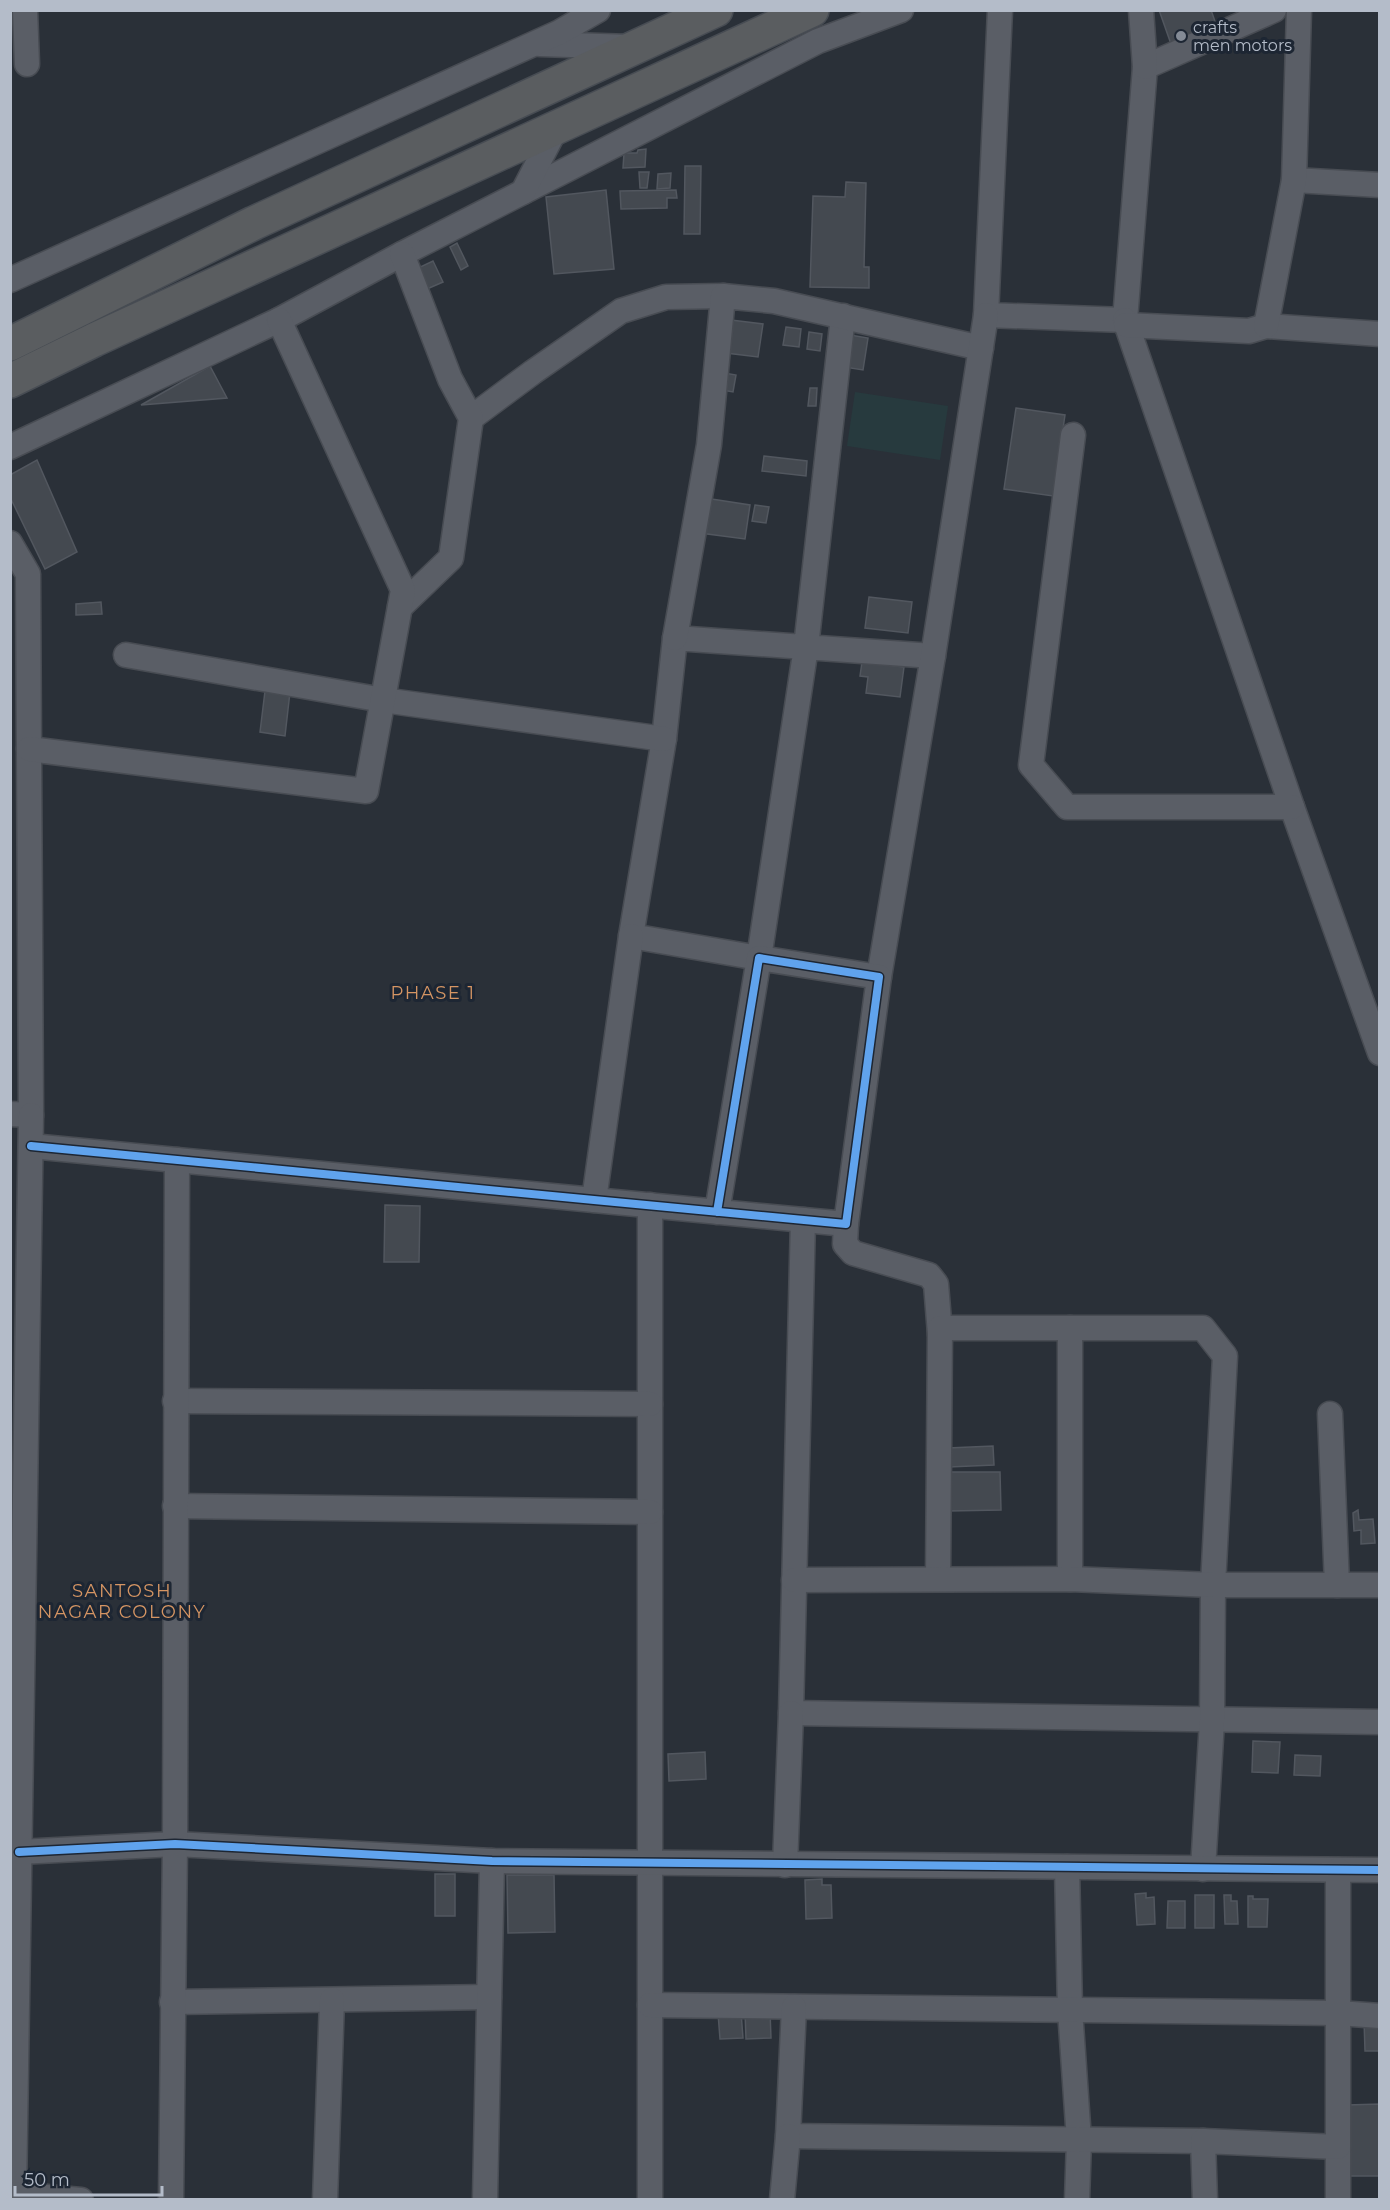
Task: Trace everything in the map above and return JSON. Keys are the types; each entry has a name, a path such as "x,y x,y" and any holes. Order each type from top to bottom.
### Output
{"highway":[{"path":"10,344 254,223 716,10"},
{"path":"10,381 105,335 812,10"}],"street":[{"path":"25,10 27,64"},
{"path":"10,280 534,44 598,10"},
{"path":"10,447 279,320 402,254 818,41 901,10"},
{"path":"940,1334 936,1284 929,1275 853,1254 845,1244 879,977 933,656 986,315 1000,10"},
{"path":"1141,10 1144,67 1126,322 1292,807 1380,1053"},
{"path":"1144,67 1274,10"},
{"path":"1266,326 1294,180 1299,10"},
{"path":"534,44 638,47"},
{"path":"523,192 556,128"},
{"path":"1294,180 1380,185"},
{"path":"400,607 451,558 471,418 450,379 402,254"},
{"path":"471,418 621,312 666,297 723,296 774,301 981,348"},
{"path":"594,1200 631,936 664,739 675,638 709,445 723,296"},
{"path":"986,315 1249,331 1266,326 1380,334"},
{"path":"717,1212 759,958 806,647 843,316"},
{"path":"29,748 366,791 403,590 279,320"},
{"path":"1073,435 1031,765 1067,807 1292,807"},
{"path":"10,543 28,574 29,748 21,1114 31,1146 12,2194 81,2199"},
{"path":"675,638 933,656"},
{"path":"126,655 383,700 664,739"},
{"path":"631,936 879,977"},
{"path":"31,1146 846,1224"},
{"path":"171,2199 175,1844 177,1160"},
{"path":"650,1205 650,2199"},
{"path":"785,1865 803,1220"},
{"path":"938,1580 940,1328 1203,1328 1225,1356 1213,1585 1212,1721 1203,1869"},
{"path":"1070,1328 1070,1579"},
{"path":"175,1401 650,1404"},
{"path":"1330,1414 1337,1585"},
{"path":"175,1506 650,1512"},
{"path":"794,1580 1070,1579 1213,1585 1380,1585"},
{"path":"791,1713 1380,1722"},
{"path":"19,1852 175,1844 492,1861 1380,1870"},
{"path":"485,2199 492,1861"},
{"path":"1067,1867 1070,2010 1079,2140 1077,2199"},
{"path":"1338,1870 1338,2199"},
{"path":"172,2002 489,1997"},
{"path":"325,2199 332,2000"},
{"path":"650,2005 1338,2013 1380,2016"},
{"path":"782,2199 788,2136 794,2007"},
{"path":"788,2136 1203,2141 1338,2147"},
{"path":"1203,2141 1205,2199"}],"green space":[{"path":"855,392 948,406 940,460 847,446"}],"building":[{"name":"crafts men motors","path":"1159,10 1211,10 1217,27 1171,44"},
{"path":"646,149 645,167 623,168 624,153 637,153 638,150"},
{"path":"685,166 701,166 700,234 684,234"},
{"path":"639,172 649,172 647,188 640,188"},
{"path":"671,173 670,188 657,189 658,174"},
{"path":"846,182 866,183 864,267 869,267 869,288 810,287 813,196 845,197"},
{"path":"606,190 614,269 554,274 546,197"},
{"path":"676,190 677,198 667,198 667,208 621,209 620,191"},
{"path":"457,243 468,266 461,270 450,247"},
{"path":"433,261 443,282 427,289 418,268"},
{"path":"731,320 763,324 758,357 726,353"},
{"path":"786,327 801,329 799,347 783,345"},
{"path":"809,332 822,334 820,351 807,349"},
{"path":"850,335 868,338 863,370 844,367"},
{"path":"210,366 227,398 141,405"},
{"path":"719,372 736,375 733,392 716,389"},
{"path":"810,388 817,388 816,406 808,406"},
{"path":"1016,408 1065,415 1053,496 1004,489"},
{"path":"764,456 807,461 806,476 762,471"},
{"path":"37,460 77,552 45,569 10,497 10,475"},
{"path":"705,498 750,505 745,539 700,533"},
{"path":"755,505 769,507 766,523 752,521"},
{"path":"869,597 912,602 908,633 865,628"},
{"path":"101,602 102,614 76,615 76,604"},
{"path":"862,662 904,667 900,697 866,693 868,677 860,676"},
{"path":"265,691 290,692 285,736 260,732"},
{"path":"385,1205 420,1206 419,1262 384,1262"},
{"path":"993,1446 994,1465 949,1467 948,1448"},
{"path":"948,1472 1000,1472 1001,1510 949,1511"},
{"path":"1358,1510 1359,1520 1373,1519 1375,1543 1361,1544 1361,1530 1354,1531 1353,1513"},
{"path":"1253,1741 1280,1742 1278,1773 1252,1772"},
{"path":"705,1752 706,1779 669,1781 668,1754"},
{"path":"1295,1755 1321,1756 1320,1776 1294,1775"},
{"path":"435,1874 455,1874 455,1916 435,1916"},
{"path":"507,1875 554,1875 555,1932 508,1933"},
{"path":"822,1879 822,1885 831,1885 832,1918 806,1919 805,1880"},
{"path":"1146,1893 1146,1898 1154,1897 1155,1924 1137,1925 1135,1894"},
{"path":"1195,1895 1214,1895 1214,1928 1195,1928"},
{"path":"1224,1895 1231,1895 1231,1901 1237,1901 1238,1924 1225,1924"},
{"path":"1248,1896 1253,1896 1253,1899 1268,1899 1267,1927 1248,1927"},
{"path":"1168,1901 1185,1901 1185,1928 1167,1928"},
{"path":"770,2011 771,2038 746,2039 745,2012"},
{"path":"741,2012 743,2038 720,2039 718,2013"},
{"path":"1364,2020 1380,2020 1380,2051 1365,2051"},
{"path":"1380,2104 1380,2176 1345,2176 1347,2105"}],"cycle path":[{"path":"31,1146 594,1200 846,1224 879,977 759,958 717,1212"},
{"path":"19,1852 175,1844 492,1861 1380,1870"}],"place":[{"name":"crafts men motors","path":"1181,36"}],"district":[{"name":"PHASE 1","path":"433,993"},
{"name":"SANTOSH NAGAR COLONY","path":"122,1601"}]}
